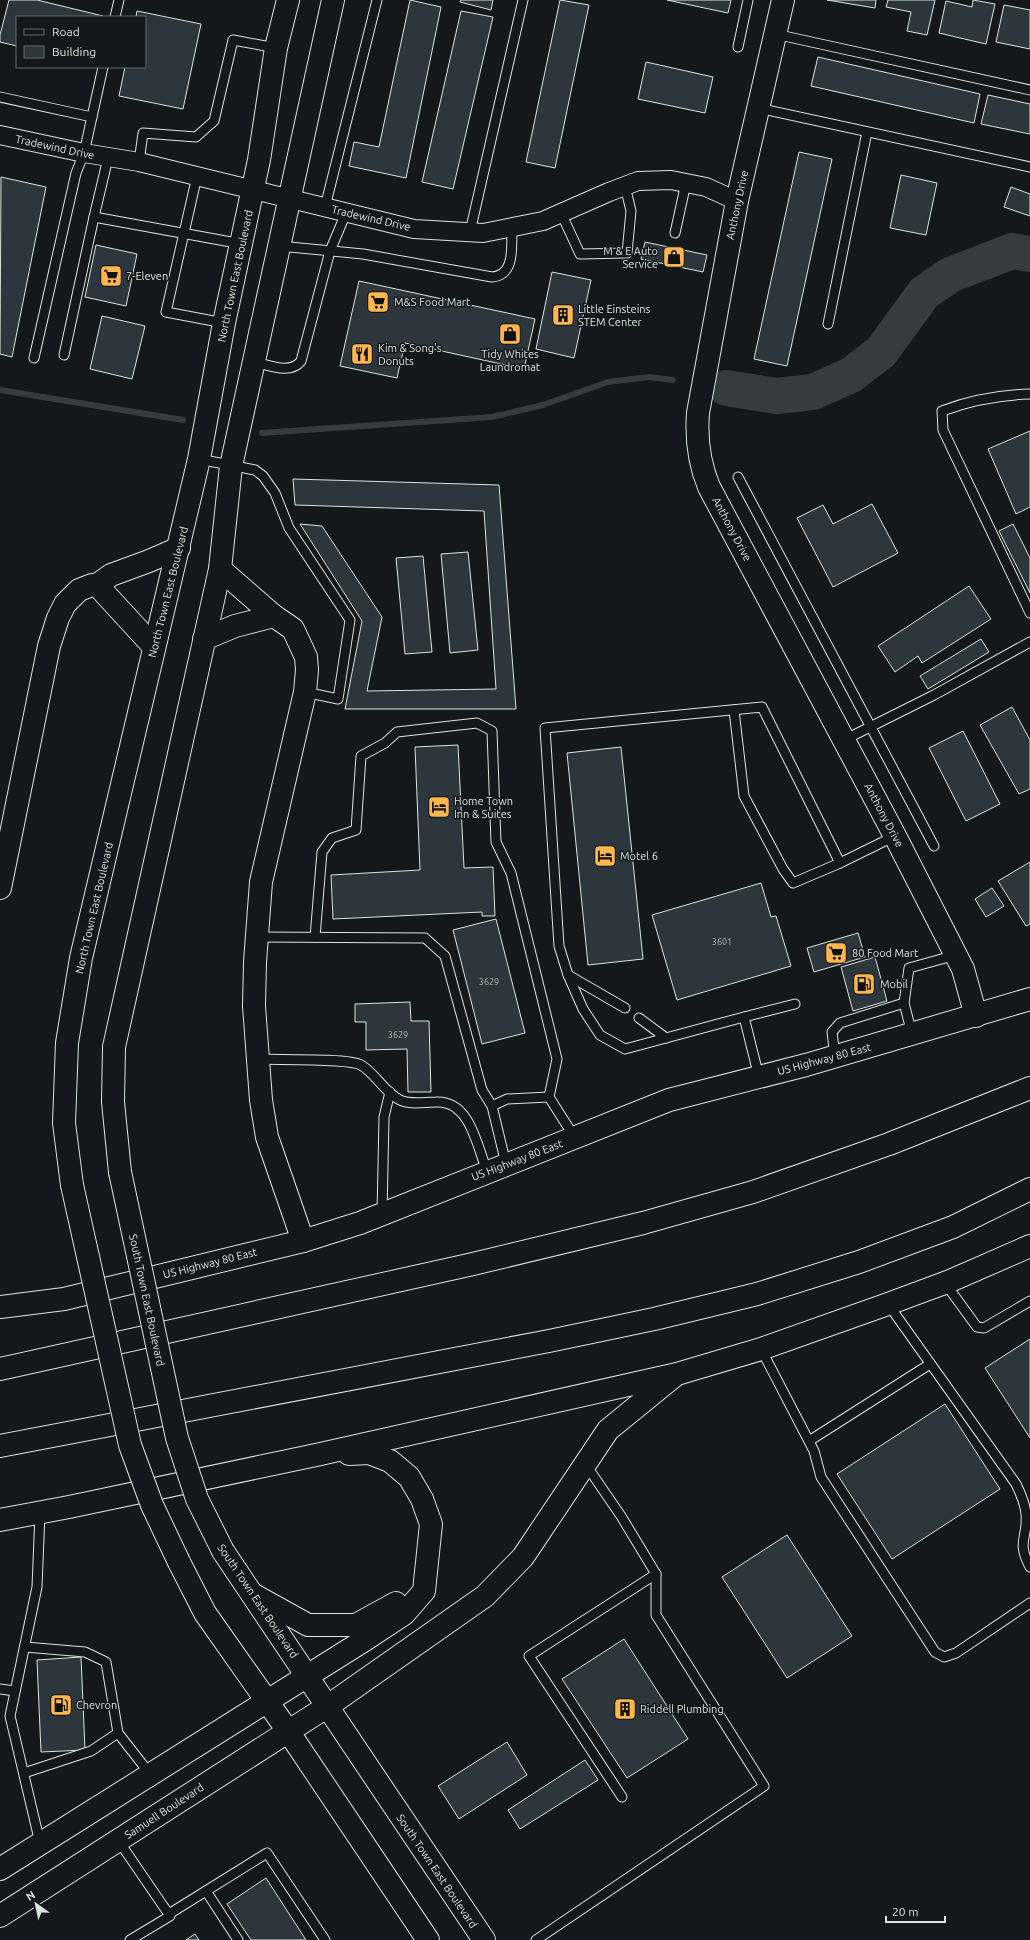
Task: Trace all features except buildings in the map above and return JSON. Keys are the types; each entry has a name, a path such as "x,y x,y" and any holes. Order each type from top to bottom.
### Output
{"main road":[{"name":"North Town East Boulevard","path":"267,1701 205,1613 152,1505 130,1445 72,1185 64,1123 67,1043 81,958 154,647 179,548 199,458 224,323 253,190 276,48 288,0"},
{"path":"204,639 220,569 231,466 333,0"},
{"name":"Anthony Drive","path":"782,0 737,201 698,413 696,432 702,470 956,955 963,969 976,1016"},
{"path":"0,888 49,646 58,618 65,604 79,590 92,585 97,585 111,575 150,561 179,548"},
{"path":"220,569 274,616 293,629 301,643 306,657 307,670 305,692 261,882 254,1006 261,1100 267,1137 303,1241"},
{"path":"97,585 154,647"},
{"path":"204,639 235,626 274,616"},
{"name":"South Town East Boulevard","path":"204,639 138,929 114,1047 113,1102 120,1172 177,1438 197,1499 223,1552 308,1676 484,1940"},
{"name":"US Highway 80 East","path":"0,1307 64,1299 303,1241 360,1223 669,1100 835,1057 1030,999"},
{"path":"0,1369 473,1264 644,1223 767,1187 889,1144 1030,1088"},
{"path":"0,1446 556,1339 654,1319 757,1294 859,1262 953,1226 1030,1189"},
{"path":"0,1520 40,1513 316,1455 677,1374 761,1350 888,1304 945,1283 1030,1246"},
{"name":"Samuell Boulevard","path":"0,1916 328,1706 485,1596 523,1557 608,1430 677,1374"},
{"path":"0,1869 404,1614 424,1590 425,1566 431,1524 422,1499 409,1478 390,1461 369,1453 316,1455"},
{"path":"251,1594 308,1625 356,1625 394,1606 425,1566"},
{"path":"267,1701 428,1940"}],"street":[{"name":"Tradewind Drive","path":"0,135 108,158 139,162 414,229 483,233 512,228 543,221 638,181 671,180 706,187 737,201"}],"lane":[{"path":"115,16 119,0"},
{"path":"325,207 377,0"},
{"path":"470,232 523,0"},
{"path":"738,47 748,0"},
{"path":"775,34 1030,90"},
{"path":"139,162 143,133 196,137 214,121 233,40 276,48"},
{"path":"34,358 76,173 84,153 103,68"},
{"path":"0,97 92,116"},
{"path":"758,108 1030,167"},
{"path":"828,324 868,132"},
{"path":"64,354 108,158"},
{"path":"197,176 166,312 224,323"},
{"path":"675,233 686,183"},
{"path":"561,213 580,254 627,253 631,211 625,186"},
{"path":"254,362 288,369 297,366 301,361 330,251 346,213"},
{"path":"94,218 185,232 242,244"},
{"path":"279,246 363,254 492,277 506,272 510,264 512,228"},
{"path":"1030,394 1002,395 963,403 942,411 944,430 1030,613"},
{"path":"199,458 255,470 263,476 275,493 289,528 350,620 338,699 305,692"},
{"path":"738,477 872,726 934,846"},
{"path":"844,740 934,695 1030,642"},
{"path":"795,1004 625,1049 600,1035 584,1009 568,975 559,946 544,728 762,707 840,863"},
{"path":"734,710 744,796 782,869 793,883 840,863 895,836"},
{"path":"315,937 322,852 332,838 356,830 361,756 385,743 397,732 477,723 492,732 496,842 511,873 557,1059 550,1096 575,1138"},
{"path":"257,937 425,938 445,956 482,1090 492,1106 497,1168"},
{"path":"912,1034 904,1003 909,968 956,955"},
{"path":"568,975 625,1008"},
{"path":"835,1057 832,1032 840,1024 904,1003"},
{"path":"744,1017 759,1077"},
{"path":"638,1018 666,1038"},
{"path":"258,1059 356,1062 371,1072 400,1100 412,1103 446,1101 460,1110 497,1168"},
{"path":"382,1214 384,1117 390,1092"},
{"path":"492,1106 507,1099 550,1096"},
{"path":"945,1283 977,1327 984,1328 1030,1301"},
{"path":"888,1304 1018,1489 1023,1499 1026,1515 1026,1530 1022,1546 1024,1555 1030,1567"},
{"path":"761,1350 814,1451 821,1477 935,1652 944,1657 956,1654 1030,1603"},
{"path":"809,1441 930,1364"},
{"path":"536,1940 764,1786 656,1615 656,1574 621,1516 585,1464"},
{"path":"40,1513 37,1587 10,1716 40,1843"},
{"path":"622,1797 529,1656 656,1574"},
{"path":"25,1647 85,1652 106,1662 118,1734 150,1774"},
{"path":"0,1689 15,1692"},
{"path":"24,1773 91,1751 118,1734"},
{"path":"118,1840 169,1914"},
{"path":"130,1940 267,1853 325,1940"},
{"path":"206,1891 238,1940"}],"waterway":[{"path":"726,388 777,396 813,392 851,375 881,352 924,293 950,275 1012,251 1030,254"},
{"path":"262,433 492,417 543,405 608,382 649,377 673,380"},
{"path":"0,390 183,420"}],"place":[{"name":"M & E Auto Service","path":"674,257"},
{"name":"7-Eleven","path":"111,276"},
{"name":"M&S Food Mart","path":"378,302"},
{"name":"Little Einsteins STEM Center","path":"563,315"},
{"name":"Tidy Whites Laundromat","path":"510,334"},
{"name":"Kim & Song's Donuts","path":"362,354"},
{"name":"Home Town Inn & Suites","path":"439,807"},
{"name":"Motel 6","path":"605,856"},
{"name":"80 Food Mart","path":"836,953"},
{"name":"Mobil","path":"864,984"},
{"name":"Chevron","path":"61,1705"},
{"name":"Riddell Plumbing","path":"625,1709"}]}
